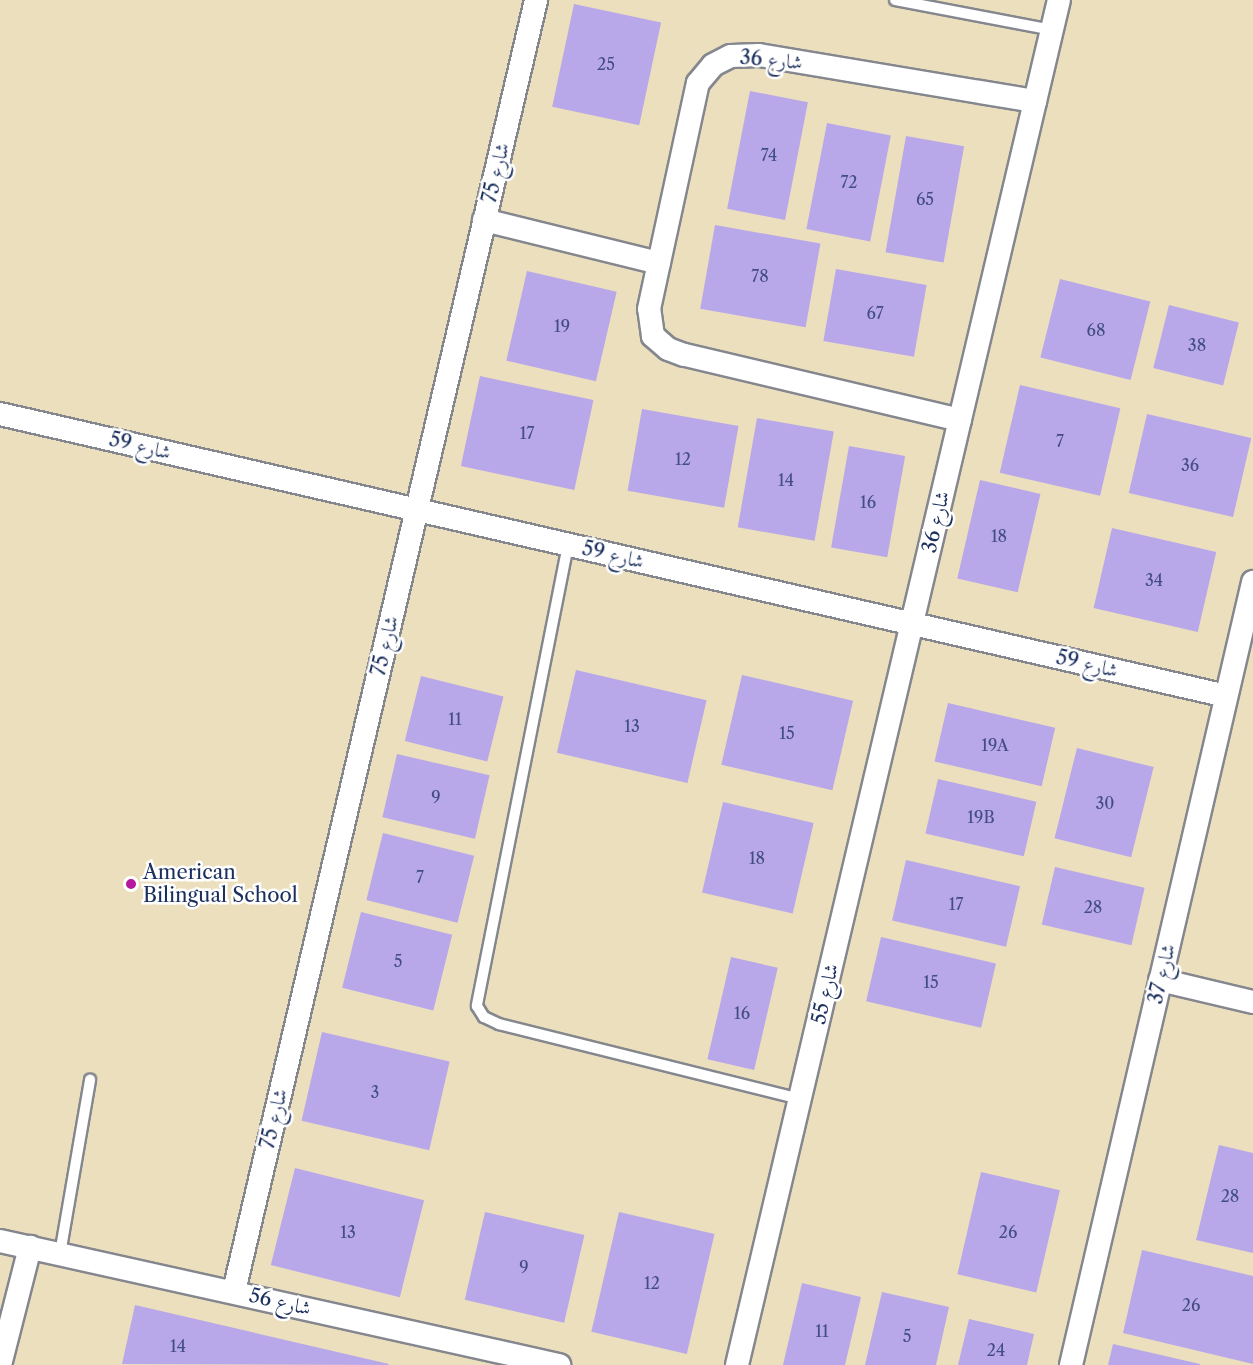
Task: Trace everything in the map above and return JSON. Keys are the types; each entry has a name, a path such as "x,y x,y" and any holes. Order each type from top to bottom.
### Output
{"street":[{"name":"شارع 75","path":"234,1292 536,0"},
{"name":"شارع 36","path":"913,624 1059,0"},
{"name":"شارع 36","path":"960,420 668,349 653,336 649,309 698,83 713,65 731,56 759,55 1035,101"},
{"path":"484,220 659,263"},
{"name":"شارع 59","path":"0,414 1226,696"},
{"name":"شارع 37","path":"1071,1365 1226,696 1249,614 1253,582"},
{"name":"شارع 55","path":"737,1365 913,624"},
{"path":"1160,980 1253,1002"},
{"name":"شارع 56","path":"0,1241 559,1365"},
{"path":"0,1365 30,1247"}],"lane":[{"path":"895,0 1052,30"},
{"path":"568,545 477,1006 484,1017 499,1024 800,1098"},
{"path":"60,1254 90,1080"}],"building":[{"path":"574,4 661,23 639,125 552,107"},
{"path":"750,91 808,102 785,220 727,209"},
{"path":"827,123 891,135 870,241 806,229"},
{"path":"906,136 964,146 944,262 886,252"},
{"path":"715,225 820,244 806,327 700,309"},
{"path":"836,269 927,285 914,357 823,341"},
{"path":"527,271 617,292 596,381 506,361"},
{"path":"1060,279 1150,301 1131,380 1040,358"},
{"path":"1169,305 1239,322 1223,385 1153,368"},
{"path":"480,376 593,400 574,490 461,466"},
{"path":"1020,385 1120,408 1100,496 1000,473"},
{"path":"642,409 739,426 724,508 628,491"},
{"path":"1147,414 1251,438 1233,517 1129,493"},
{"path":"757,418 834,432 815,541 738,527"},
{"path":"849,446 905,456 887,557 831,547"},
{"path":"980,480 1040,494 1018,592 957,578"},
{"path":"1112,528 1216,552 1198,632 1094,608"},
{"path":"576,670 707,700 687,783 557,753"},
{"path":"742,675 853,701 832,790 721,765"},
{"path":"421,676 503,697 487,762 405,741"},
{"path":"948,703 1055,728 1042,786 935,761"},
{"path":"1077,748 1154,767 1131,857 1055,838"},
{"path":"397,754 490,775 475,839 382,817"},
{"path":"938,779 1036,802 1024,856 925,834"},
{"path":"723,802 814,823 793,914 702,893"},
{"path":"383,833 474,856 458,923 366,900"},
{"path":"906,860 1020,886 1006,947 892,920"},
{"path":"1055,867 1145,888 1131,945 1042,924"},
{"path":"361,912 452,935 433,1010 342,988"},
{"path":"881,937 996,964 981,1028 866,1001"},
{"path":"731,957 778,968 754,1070 707,1059"},
{"path":"322,1032 450,1061 429,1150 302,1121"},
{"path":"1219,1145 1253,1153 1253,1253 1196,1240"},
{"path":"295,1168 424,1200 400,1297 271,1265"},
{"path":"981,1172 1060,1190 1036,1293 957,1274"},
{"path":"485,1212 584,1235 564,1323 465,1300"},
{"path":"619,1212 714,1234 687,1354 591,1332"},
{"path":"1142,1250 1253,1276 1253,1364 1123,1333"},
{"path":"802,1283 861,1297 845,1365 783,1365"},
{"path":"882,1292 949,1307 936,1365 865,1365"},
{"path":"135,1305 389,1364 122,1364"},
{"path":"969,1319 1034,1334 1027,1365 958,1365"},
{"path":"1113,1344 1200,1364 1200,1365 1108,1365"}],"place":[{"name":"American Bilingual School","path":"131,884"}]}
